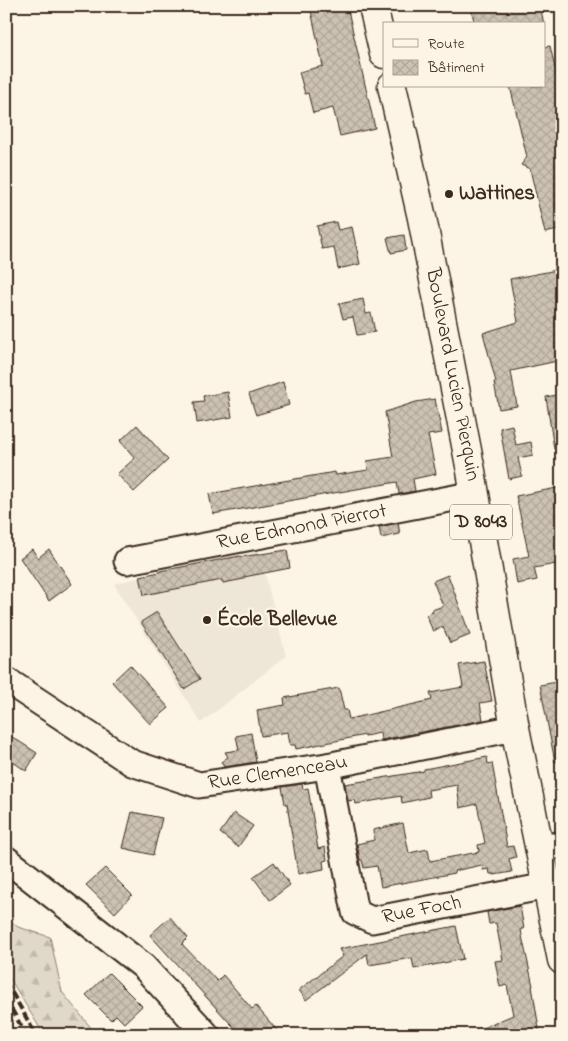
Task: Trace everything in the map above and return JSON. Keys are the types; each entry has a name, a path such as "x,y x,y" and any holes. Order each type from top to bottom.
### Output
{"main road":[{"path":"373,6 383,50"},
{"name":"Boulevard Lucien Pierquin","path":"392,88 422,218 475,494 515,728 551,847 562,960"}],"street":[{"name":"Rue Edmond Pierrot","path":"127,561 475,494"},
{"name":"Rue Clemenceau","path":"6,680 132,763 199,785 327,766 515,728"},
{"name":"Rue Foch","path":"327,766 355,912 372,920 554,884"},
{"path":"6,859 143,966 206,1035"}],"shaded area":[{"name":"École Bellevue","path":"258,547 286,656 201,723 114,584"}],"green space":[{"path":"6,917 18,927 50,937 62,992 97,1035 44,1035 6,972"}],"building":[{"path":"310,6 347,6 375,128 340,136 333,108 313,113 308,93 305,94 299,72 323,66"},
{"path":"470,6 540,6 544,22 474,22"},
{"path":"550,46 562,98 562,229 545,233 530,169 521,165 527,157 510,88 546,88 546,47"},
{"path":"336,222 338,230 352,227 360,264 338,269 334,247 322,249 317,226"},
{"path":"404,235 406,250 391,253 387,238"},
{"path":"562,269 562,360 511,371 517,406 499,409 494,382 496,382 483,333 518,322 510,279"},
{"path":"363,299 366,314 371,313 375,332 357,335 353,317 343,319 339,304"},
{"path":"283,382 289,405 256,415 249,394"},
{"path":"228,392 232,417 197,423 194,402 204,401 203,396"},
{"path":"562,394 562,448 554,449 546,397"},
{"path":"435,399 442,433 428,435 436,474 413,479 415,491 399,494 397,482 213,514 209,494 335,472 336,475 368,470 367,461 393,457 385,412 416,402"},
{"path":"137,425 168,460 134,492 117,474 135,458 120,441"},
{"path":"512,425 516,445 531,442 533,455 518,458 522,476 509,479 500,428"},
{"path":"562,487 562,563 534,568 537,580 517,584 513,559 529,556 516,496"},
{"path":"398,523 400,534 381,538 379,527"},
{"path":"32,549 38,558 49,549 72,584 49,601 20,558"},
{"path":"287,550 290,568 223,583 222,580 144,595 140,576 240,556"},
{"path":"448,575 470,635 450,643 443,627 433,631 426,615 433,612 432,610 443,606 433,581"},
{"path":"157,612 200,679 184,689 141,622"},
{"path":"484,661 492,701 480,703 483,720 381,740 380,733 296,749 295,745 290,745 288,732 261,736 257,710 285,705 284,698 339,688 344,710 347,710 349,719 432,700 430,693 463,687 459,665"},
{"path":"130,665 169,708 150,724 112,682"},
{"path":"562,681 562,761 555,762 540,685"},
{"path":"6,733 37,753 26,771 6,757"},
{"path":"251,733 256,762 224,767 221,762 228,757 225,752 239,750 236,736"},
{"path":"487,757 488,764 492,763 507,847 513,846 516,857 509,859 512,872 494,875 490,874 489,869 483,870 482,865 454,871 455,873 381,887 377,866 364,868 362,860 360,860 357,844 374,840 373,830 403,823 409,853 428,849 430,861 479,852 478,845 485,843 477,804 460,808 457,785 428,790 429,797 402,803 401,796 356,804 355,800 348,801 345,784 424,771 424,769"},
{"path":"302,784 303,789 308,788 318,849 325,847 327,860 323,861 324,869 298,874 287,804 285,804 282,787"},
{"path":"132,812 162,818 153,855 123,848"},
{"path":"234,813 253,826 238,847 220,833"},
{"path":"274,862 290,885 270,900 253,877"},
{"path":"105,868 132,895 115,913 86,885"},
{"path":"520,906 524,929 521,929 522,936 533,986 540,1035 466,1035 513,1015 507,985 500,987 495,961 503,960 496,923 489,924 487,912"},
{"path":"170,917 188,938 182,944 217,981 223,975 252,1009 256,1006 281,1035 242,1035 227,1020 150,935"},
{"path":"456,926 463,959 414,969 412,958 369,965 367,954 306,1000 299,990 343,956 339,949"},
{"path":"109,973 142,1006 124,1023 116,1015 111,1020 86,995"}],"railway":[{"path":"6,982 36,1035"},
{"path":"6,999 26,1035"}],"place":[{"name":"Wattines","path":"449,194"},
{"name":"École Bellevue","path":"207,620"}]}
